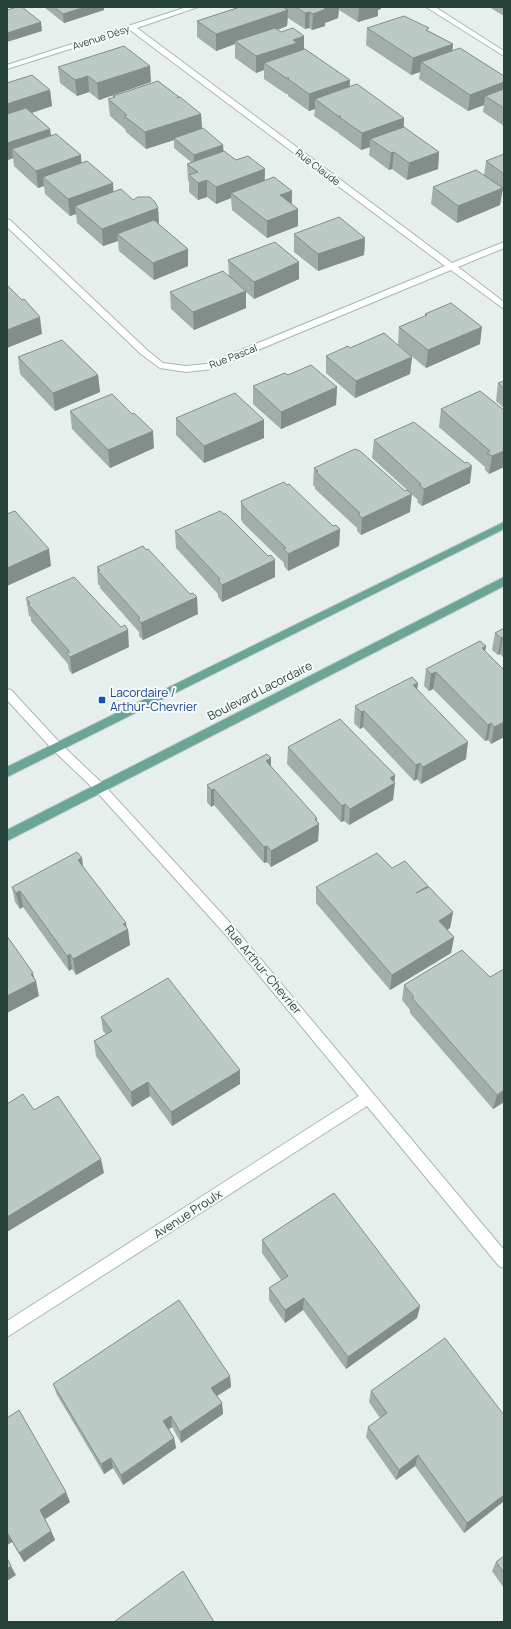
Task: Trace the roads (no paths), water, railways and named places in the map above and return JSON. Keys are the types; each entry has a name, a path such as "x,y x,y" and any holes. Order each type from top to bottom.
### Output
{"main road":[{"path":"7,772 504,525"},
{"name":"Boulevard Lacordaire","path":"7,836 504,581"}],"street":[{"name":"Avenue Désy","path":"7,67 194,7"},
{"path":"430,7 504,54"},
{"name":"Rue Claude","path":"131,27 504,306"},
{"name":"Rue Pascal","path":"7,222 144,352 160,365 186,369 209,367 504,245"},
{"name":"Rue Arthur-Chevrier","path":"7,693 57,747 100,788 229,930 504,1261"},
{"name":"Avenue Proulx","path":"7,1330 369,1097"}],"place":[{"name":"Lacordaire / Arthur-Chevrier","path":"102,700"}]}
